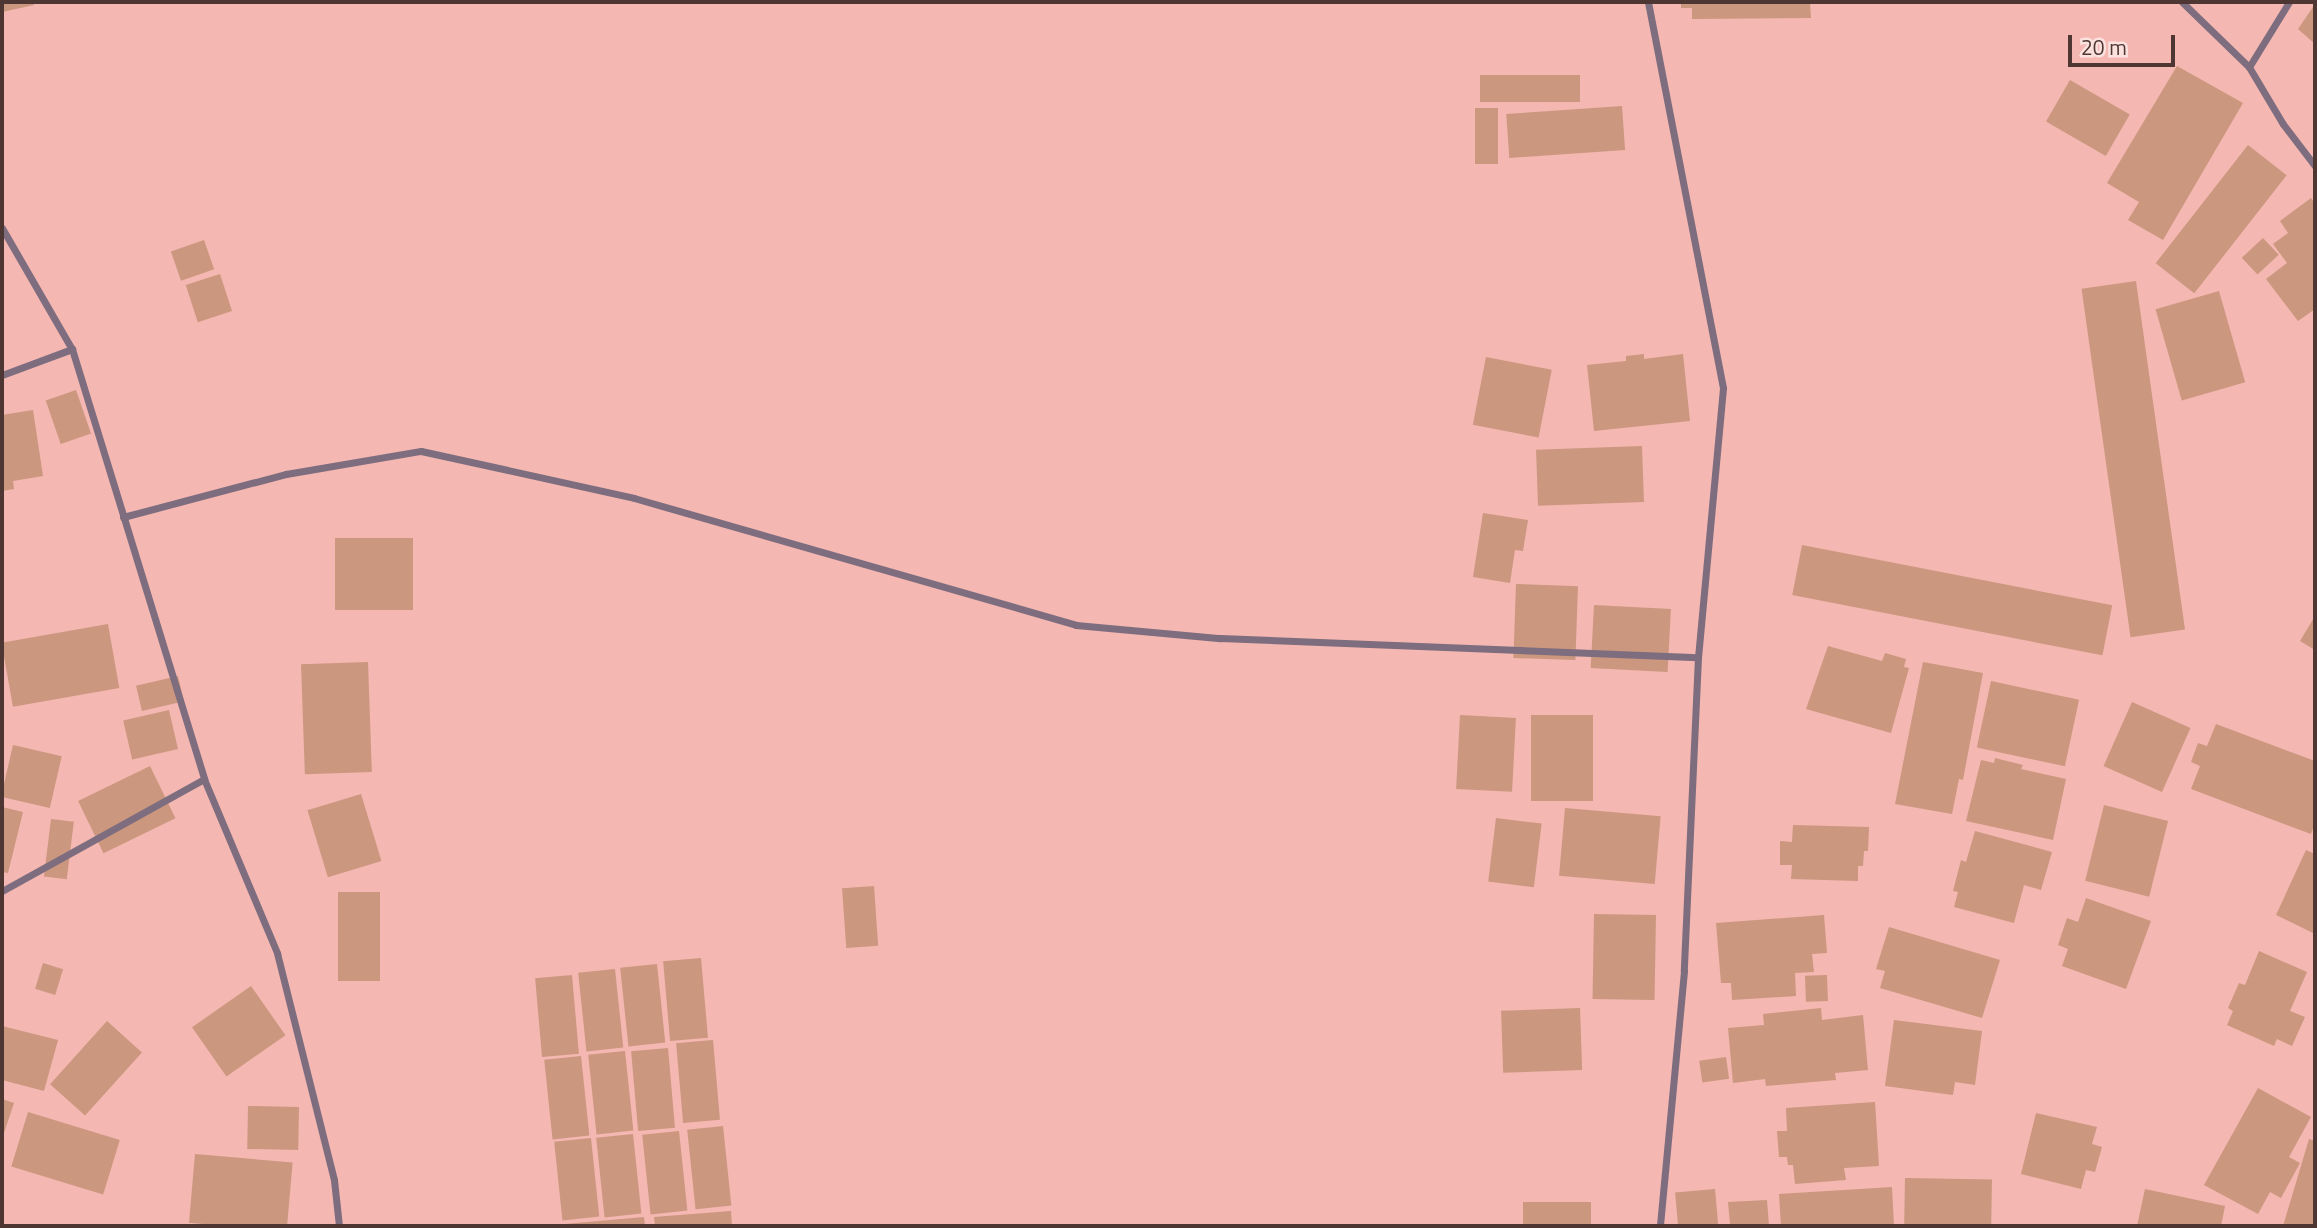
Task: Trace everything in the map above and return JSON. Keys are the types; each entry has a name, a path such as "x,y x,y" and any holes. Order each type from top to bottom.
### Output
{"street":[{"path":"1648,2 1723,387 1698,657 1684,971 1660,1226"},
{"path":"2182,2 2249,67 2283,124 2315,166"},
{"path":"2249,67 2289,2"},
{"path":"2,228 72,349 204,779 277,953 334,1180 339,1226"},
{"path":"2,375 72,349"},
{"path":"123,517 286,474 421,452 634,498 1076,625 1220,638 1698,657"},
{"path":"2,891 204,779"}],"building":[{"path":"2,2 34,2 34,5 2,12"},
{"path":"1681,2 1810,2 1811,18 1692,19 1692,8 1681,8"},
{"path":"2315,4 2315,44 2298,29"},
{"path":"2177,66 2243,103 2163,240 2128,220 2139,202 2107,183"},
{"path":"1480,75 1580,75 1580,102 1480,102"},
{"path":"2070,80 2130,114 2106,156 2046,122"},
{"path":"1622,106 1625,150 1509,158 1506,114"},
{"path":"1475,108 1498,108 1498,164 1475,164"},
{"path":"2248,145 2287,175 2194,293 2156,263"},
{"path":"2311,198 2315,204 2315,309 2298,321 2266,279 2287,263 2273,244 2288,233 2280,221"},
{"path":"2263,238 2279,255 2257,275 2242,258"},
{"path":"204,240 214,269 181,281 171,251"},
{"path":"220,274 232,311 198,322 186,285"},
{"path":"2136,281 2185,630 2131,637 2082,289"},
{"path":"2219,291 2245,382 2182,401 2156,309"},
{"path":"1644,354 1644,359 1683,354 1690,421 1594,431 1587,365 1626,361 1626,356"},
{"path":"1486,357 1552,370 1539,438 1473,425"},
{"path":"76,390 91,433 61,444 46,400"},
{"path":"33,410 43,476 13,481 14,489 2,491 2,415"},
{"path":"1642,446 1644,502 1538,506 1536,450"},
{"path":"1483,513 1528,520 1523,551 1515,550 1510,583 1473,577"},
{"path":"335,538 413,538 413,610 335,610"},
{"path":"1802,545 2112,605 2102,655 1792,595"},
{"path":"1516,584 1578,586 1575,660 1513,658"},
{"path":"1594,605 1671,609 1668,672 1591,668"},
{"path":"2315,616 2315,650 2300,641"},
{"path":"108,624 119,688 13,707 2,643"},
{"path":"1828,646 1882,661 1885,653 1906,659 1904,667 1909,668 1891,733 1806,709"},
{"path":"368,662 372,772 305,774 301,664"},
{"path":"1923,662 1983,673 1963,780 1959,779 1952,814 1895,804"},
{"path":"178,676 184,701 142,711 136,686"},
{"path":"1991,681 2079,700 2065,766 1977,748"},
{"path":"2132,702 2190,728 2162,792 2104,766"},
{"path":"169,710 178,749 132,760 123,721"},
{"path":"1460,715 1516,718 1512,792 1456,789"},
{"path":"1531,715 1593,715 1593,801 1531,801"},
{"path":"2216,724 2315,761 2315,823 2311,834 2191,789 2200,766 2191,762 2198,743 2207,746"},
{"path":"13,745 62,756 50,808 2,797"},
{"path":"1995,758 2023,765 2021,769 2066,779 2053,840 1966,821 1981,760 1994,763"},
{"path":"150,766 175,818 104,853 78,801"},
{"path":"361,794 381,861 328,877 307,810"},
{"path":"2104,805 2168,821 2149,897 2085,881"},
{"path":"2,807 23,812 8,873 2,872"},
{"path":"1565,808 1661,816 1655,884 1559,876"},
{"path":"1496,818 1542,824 1534,887 1488,882"},
{"path":"51,819 74,822 67,879 44,877"},
{"path":"1793,825 1869,827 1868,851 1864,851 1863,866 1858,866 1858,881 1791,879 1792,865 1780,865 1780,841 1792,842"},
{"path":"1975,831 2052,852 2041,890 2024,885 2014,923 1954,907 1958,892 1953,891 1961,860 1966,862"},
{"path":"2306,850 2315,854 2315,934 2276,915"},
{"path":"874,886 878,946 846,948 842,888"},
{"path":"338,892 380,892 380,981 338,981"},
{"path":"2086,898 2151,921 2126,989 2062,966 2068,949 2058,945 2067,918 2078,922"},
{"path":"1594,914 1656,915 1655,1000 1593,999"},
{"path":"1824,915 1827,953 1812,954 1814,972 1795,973 1796,996 1732,1000 1731,983 1721,983 1716,923"},
{"path":"1889,927 2000,960 1982,1018 1880,988 1885,971 1876,969"},
{"path":"2259,951 2307,972 2290,1011 2305,1017 2292,1046 2277,1039 2274,1046 2227,1025 2233,1011 2228,1008 2239,983 2245,985"},
{"path":"701,958 708,1038 670,1041 663,961"},
{"path":"43,963 63,969 55,995 35,989"},
{"path":"657,964 665,1043 628,1046 620,968"},
{"path":"615,969 623,1048 586,1051 578,973"},
{"path":"572,975 579,1054 542,1057 535,978"},
{"path":"1827,975 1828,1001 1806,1002 1805,976"},
{"path":"251,986 285,1035 226,1076 192,1027"},
{"path":"1580,1008 1582,1070 1503,1073 1501,1011"},
{"path":"1821,1008 1822,1020 1863,1015 1868,1070 1835,1073 1836,1080 1766,1086 1765,1079 1733,1083 1728,1028 1764,1025 1763,1014"},
{"path":"1894,1020 1982,1031 1975,1085 1955,1082 1953,1095 1885,1086"},
{"path":"107,1021 142,1052 85,1116 50,1084"},
{"path":"2,1026 58,1040 44,1091 2,1080"},
{"path":"713,1040 720,1120 683,1123 676,1043"},
{"path":"668,1048 675,1128 638,1131 631,1051"},
{"path":"625,1051 633,1131 597,1134 588,1055"},
{"path":"581,1056 589,1136 553,1139 544,1060"},
{"path":"1726,1057 1729,1079 1702,1083 1699,1061"},
{"path":"2258,1088 2311,1117 2289,1157 2300,1163 2281,1198 2270,1192 2258,1214 2204,1185"},
{"path":"2,1099 14,1103 2,1139"},
{"path":"1875,1102 1879,1166 1844,1168 1846,1180 1795,1184 1793,1165 1788,1165 1787,1157 1779,1157 1777,1131 1787,1131 1786,1108"},
{"path":"248,1106 299,1107 298,1150 247,1149"},
{"path":"28,1112 120,1140 103,1195 11,1167"},
{"path":"2036,1113 2097,1127 2092,1144 2102,1147 2095,1172 2086,1170 2081,1189 2021,1174"},
{"path":"723,1126 731,1206 696,1209 687,1130"},
{"path":"679,1131 687,1211 651,1214 642,1135"},
{"path":"633,1134 641,1214 605,1217 596,1138"},
{"path":"591,1138 599,1217 562,1220 554,1142"},
{"path":"2309,1139 2315,1141 2315,1226 2283,1226"},
{"path":"195,1154 293,1163 287,1226 189,1223"},
{"path":"1905,1178 1992,1180 1991,1226 1904,1226"},
{"path":"1892,1187 1894,1226 1781,1226 1779,1194"},
{"path":"1715,1189 1718,1226 1678,1226 1675,1192"},
{"path":"2145,1189 2225,1206 2221,1226 2137,1226"},
{"path":"1767,1200 1769,1226 1730,1224 1728,1202"},
{"path":"1523,1202 1591,1202 1591,1226 1523,1226"},
{"path":"731,1211 732,1226 655,1226 654,1217"},
{"path":"644,1217 645,1226 565,1226 565,1224"}]}
